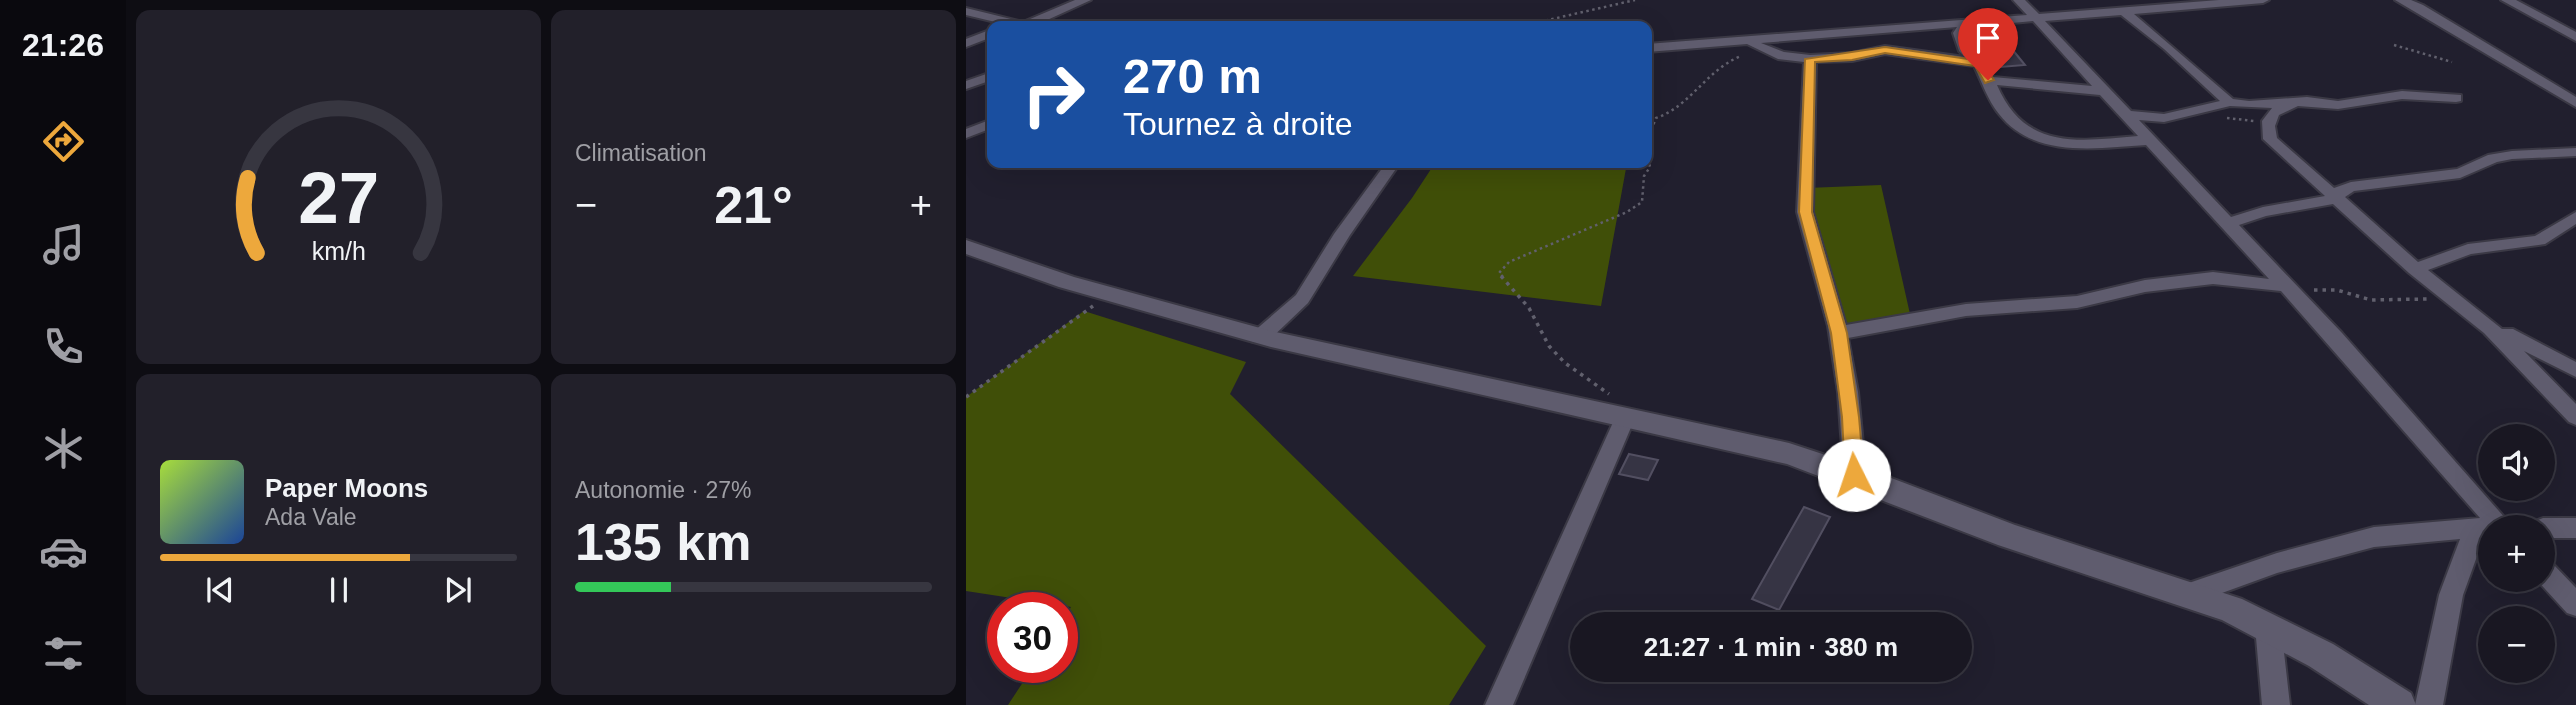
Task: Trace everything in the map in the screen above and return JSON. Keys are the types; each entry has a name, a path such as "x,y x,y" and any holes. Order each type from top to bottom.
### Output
{"street":[{"path":"1032,21 1085,0"},
{"path":"2019,0 2225,224 2335,338 2491,515"},
{"path":"1652,48 2263,0"},
{"path":"2401,0 2419,7 2576,103"},
{"path":"2507,0 2576,37"},
{"path":"2122,10 2168,46 2229,102"},
{"path":"966,11 1001,21"},
{"path":"1983,20 1959,31 1963,47 1979,63 2003,111 2017,123 2059,144 2071,146 2149,140"},
{"path":"966,43 987,35"},
{"path":"1745,41 1792,58 1852,57 1885,50 1979,63"},
{"path":"1810,59 1805,212 1839,333 1851,417 1854,475"},
{"path":"966,85 987,78"},
{"path":"1988,80 2102,91"},
{"path":"2126,115 2164,118 2203,111 2229,102 2261,105 2303,101 2338,105 2402,95 2456,98"},
{"path":"2303,101 2274,110 2266,122 2270,139 2415,269 2491,329 2576,417"},
{"path":"966,134 987,125"},
{"path":"2225,224 2263,212 2336,199 2343,189 2460,173 2493,158 2576,152"},
{"path":"1260,337 1302,299 1342,233 1390,168"},
{"path":"2415,269 2468,249 2539,240 2576,218"},
{"path":"966,247 1110,296 1260,337 1623,410 1854,475 2008,536 2189,594 2268,626 2399,705"},
{"path":"1839,333 1966,310 2077,302 2145,286 2213,278 2284,286"},
{"path":"2491,329 2512,336 2550,359 2576,370"},
{"path":"1499,705 1623,410"},
{"path":"2189,594 2277,563 2374,537 2478,528"},
{"path":"2555,528 2576,528"},
{"path":"2429,705 2451,595 2478,538"},
{"path":"2555,582 2576,604"},
{"path":"2268,626 2276,705"}],"path":[{"path":"1544,21 1635,0"},
{"path":"2394,45 2452,62"},
{"path":"1652,128 1656,118 1681,108 1692,91 1728,61 1763,49"},
{"path":"1623,410 1565,363 1549,346 1529,308 1499,274 1509,262 1627,212 1642,202 1644,176 1649,168"},
{"path":"2284,286 2337,290 2371,300 2455,300"},
{"path":"966,397 1084,311 1110,296"}],"green space":[{"path":"1432,168 1626,168 1601,306 1353,276"},
{"path":"1881,185 1910,314 1839,325 1807,188"},
{"path":"1084,311 1246,362 1230,394 1486,646 1449,705 1008,705 1022,683 1078,683 1078,592 987,592 987,594 966,591 966,397"}],"building":[{"path":"2003,38 2025,65 2000,67 1981,39"},
{"path":"1629,454 1658,460 1648,480 1619,474"},
{"path":"1804,507 1830,517 1779,610 1752,599"}],"route":[{"path":"1854,475 1851,417 1839,333 1805,212 1806,113 1810,59 1852,57 1885,50 1932,55 1979,63 1988,80"}]}
